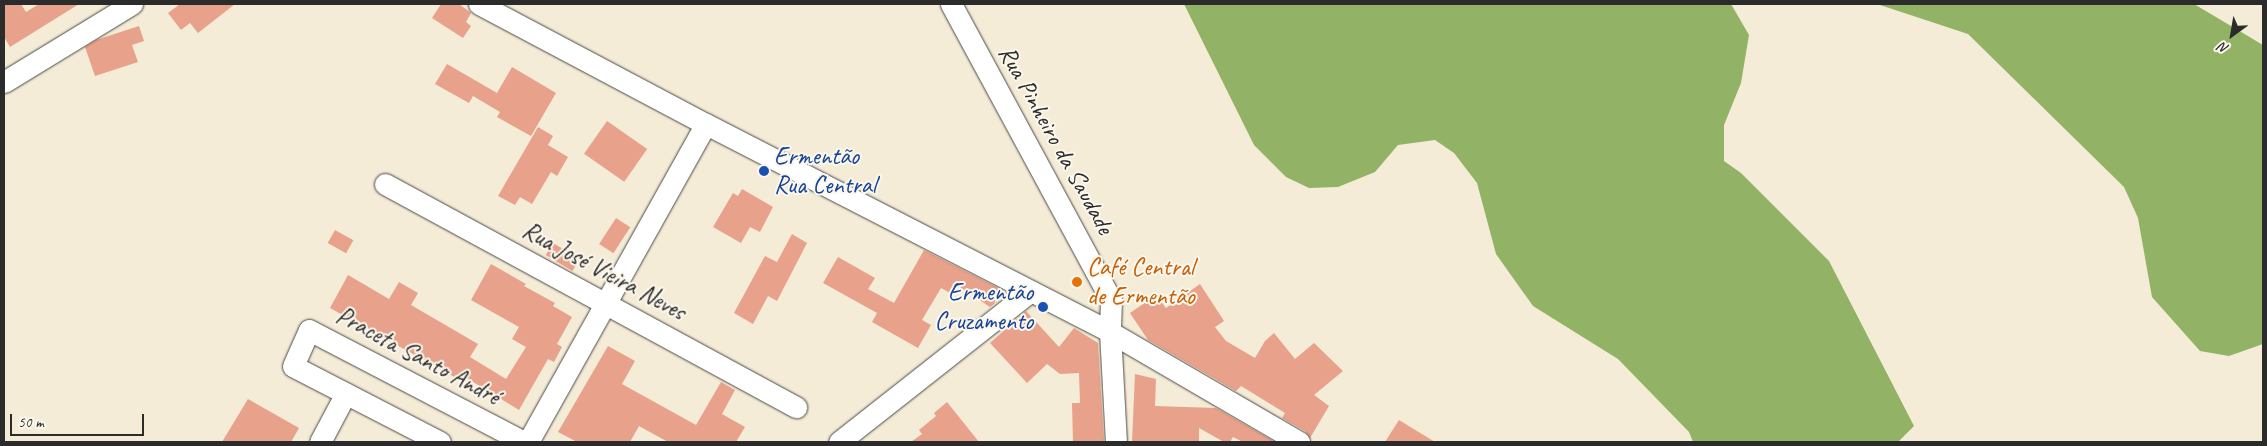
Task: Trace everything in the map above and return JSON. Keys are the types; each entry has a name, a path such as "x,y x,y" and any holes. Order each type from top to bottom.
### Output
{"street":[{"path":"4,82 132,4"},
{"path":"479,4 706,124 1110,332 1299,442"},
{"name":"Rua Pinheiro da Saudade","path":"951,4 1112,300 1110,332 1116,442"},
{"path":"526,442 706,124"},
{"name":"Rua José Vieira Neves","path":"385,184 606,302 796,407"},
{"path":"839,442 1031,291"},
{"name":"Praceta Santo André","path":"440,442 293,366 309,330 526,442"},
{"path":"320,442 346,394"}],"green space":[{"path":"1184,4 1731,4 1749,35 1741,83 1724,125 1724,161 1741,173 1829,261 1914,426 1898,442 1693,442 1689,432 1618,359 1533,306 1496,254 1477,183 1454,153 1435,140 1398,145 1375,172 1338,187 1309,188 1286,177 1254,145"},
{"path":"1877,4 2194,4 2263,45 2263,344 2229,356 2200,351 2152,297 2138,218 2124,187 1968,34"}],"building":[{"path":"4,4 21,4 26,12 39,4 79,4 10,47 4,37"},
{"path":"180,4 235,4 198,33 190,23 181,30 168,13"},
{"path":"441,4 459,4 471,13 466,22 471,26 463,38 432,18"},
{"path":"139,26 144,41 132,45 138,62 95,76 85,47 96,40"},
{"path":"447,64 497,93 512,67 556,93 531,136 497,117 500,112 473,96 469,103 435,84"},
{"path":"607,121 647,149 624,182 584,154"},
{"path":"538,127 553,136 548,145 568,157 557,176 551,172 532,204 520,197 515,205 498,196"},
{"path":"742,189 773,207 760,232 750,227 741,243 713,227 733,193 738,196"},
{"path":"616,218 630,227 613,253 599,244"},
{"path":"335,230 353,240 346,253 328,243"},
{"path":"792,234 807,243 777,301 768,296 753,324 734,313 765,256 777,262"},
{"path":"553,243 580,259 572,271 546,255"},
{"path":"924,250 1008,293 990,307 957,285 952,294 941,288 922,320 931,325 918,348 872,322 877,313 823,283 838,257 875,278 868,289 894,303"},
{"path":"491,264 526,284 524,286 555,303 553,306 572,317 557,344 562,347 554,362 548,359 519,410 460,374 458,379 330,308 348,275 389,299 399,282 418,293 411,305 478,344 470,357 506,379 526,347 512,339 519,327 471,300"},
{"path":"1200,284 1224,321 1215,327 1226,341 1255,358 1265,341 1274,333 1295,359 1314,343 1343,371 1314,395 1329,406 1310,438 1305,431 1282,418 1285,413 1241,386 1236,391 1148,340 1130,313 1156,295 1166,308"},
{"path":"1026,311 1059,347 1074,328 1098,343 1104,442 1073,442 1072,403 1080,403 1079,373 1060,374 1047,364 1027,383 990,343"},
{"path":"608,346 635,361 622,384 696,425 721,382 735,390 722,414 745,427 736,442 668,442 639,426 630,442 577,442 558,432"},
{"path":"1135,374 1156,379 1155,406 1216,408 1275,442 1243,442 1233,437 1230,442 1224,442 1199,428 1199,442 1132,442"},
{"path":"248,399 299,428 291,442 222,442"},
{"path":"947,402 979,442 911,442 922,434 919,430 936,416 934,413"},
{"path":"1399,420 1435,442 1385,442"}],"place":[{"name":"Ermentão Rua Central","path":"764,171"},
{"name":"Café Central de Ermentão","path":"1077,282"},
{"name":"Ermentão Cruzamento","path":"1043,307"}]}
